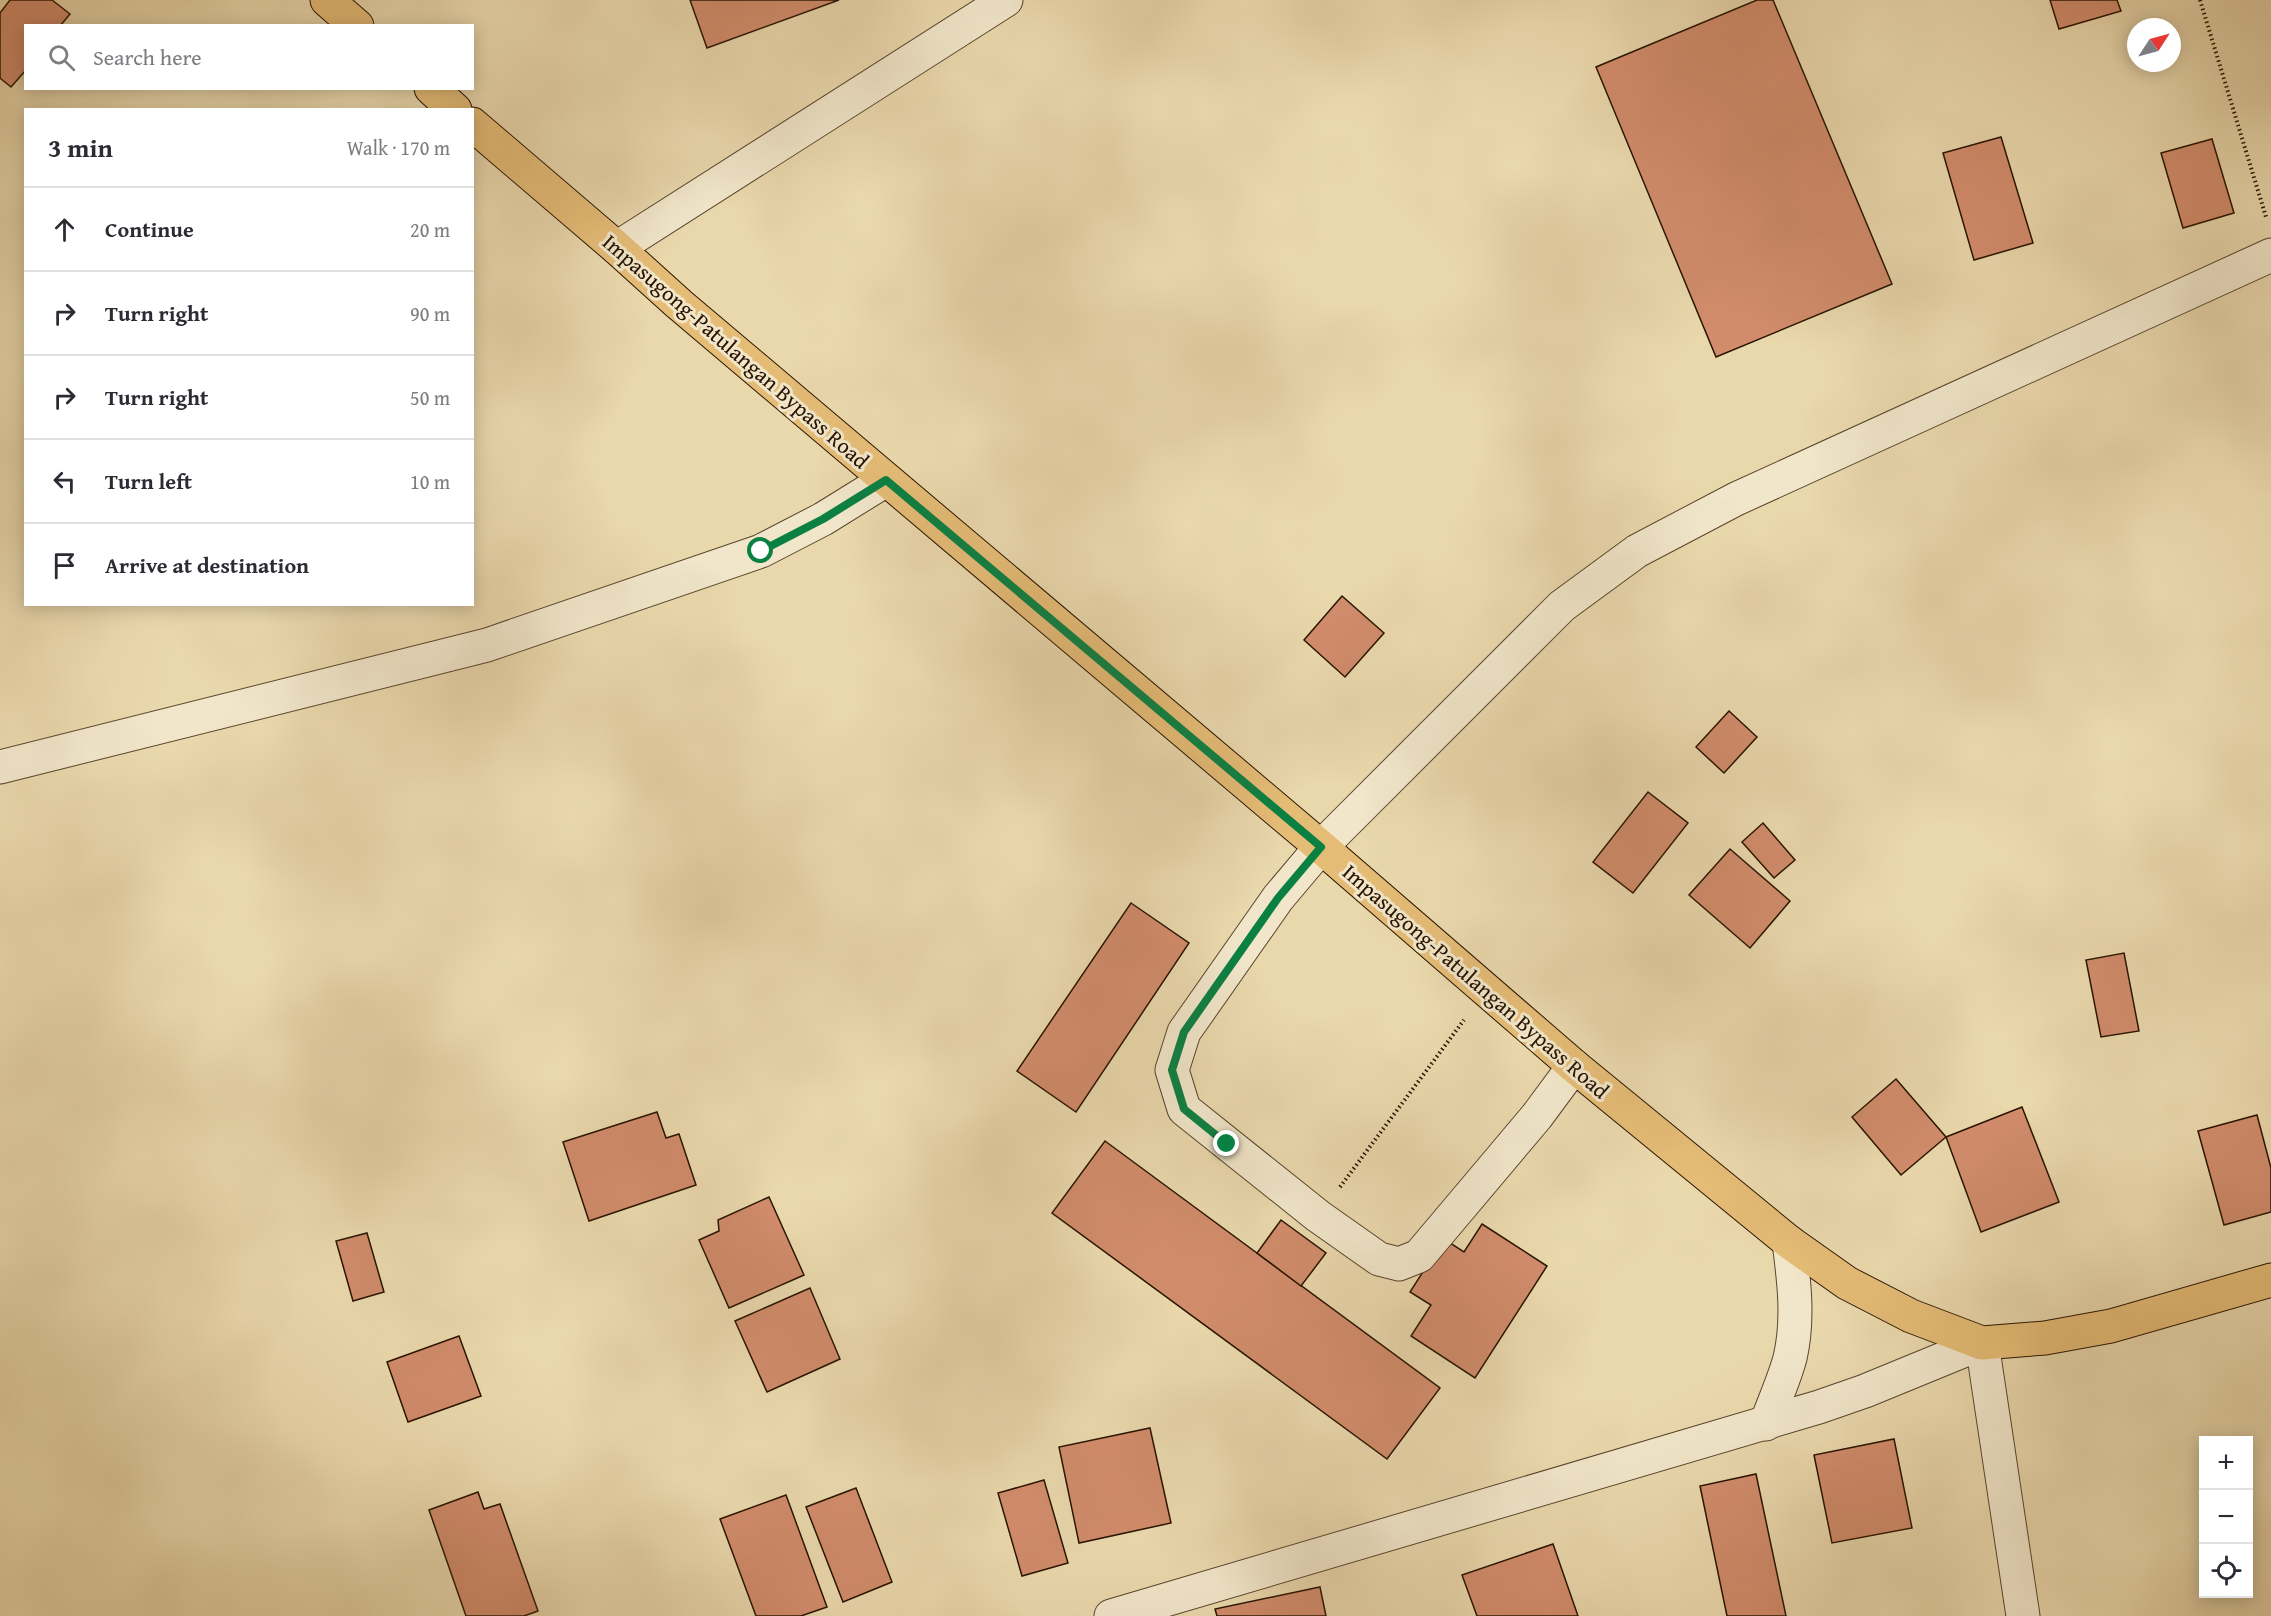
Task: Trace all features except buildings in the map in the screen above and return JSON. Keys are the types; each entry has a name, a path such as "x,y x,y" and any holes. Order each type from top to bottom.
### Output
{"main road":[{"path":"327,0 355,24"},
{"path":"432,90 453,108"},
{"name":"Impasugong-Patulangan Bypass Road","path":"474,126 679,304 1321,847 1574,1066 1789,1242 1858,1288 1911,1316 1982,1343 2045,1338 2111,1326 2271,1280"}],"street":[{"path":"617,248 1006,0"},
{"path":"1574,1066 1537,1116 1419,1256 1399,1264 1379,1259 1318,1216 1184,1109 1172,1070 1184,1032 1278,898 1321,847 1562,606 1637,551 1736,499 2271,255"},
{"path":"0,767 488,645 761,551 823,519 886,480"},
{"path":"1766,1424 1790,1357 1794,1324 1794,1287 1789,1242"},
{"path":"1111,1616 1766,1424 1865,1391 1982,1343 2023,1616"}],"path":[{"path":"2199,0 2268,223"},
{"path":"1318,1216 1486,991"}],"route":[{"path":"761,551 823,519 886,480 1321,847 1278,898 1184,1032 1172,1070 1184,1109 1227,1144"}]}
